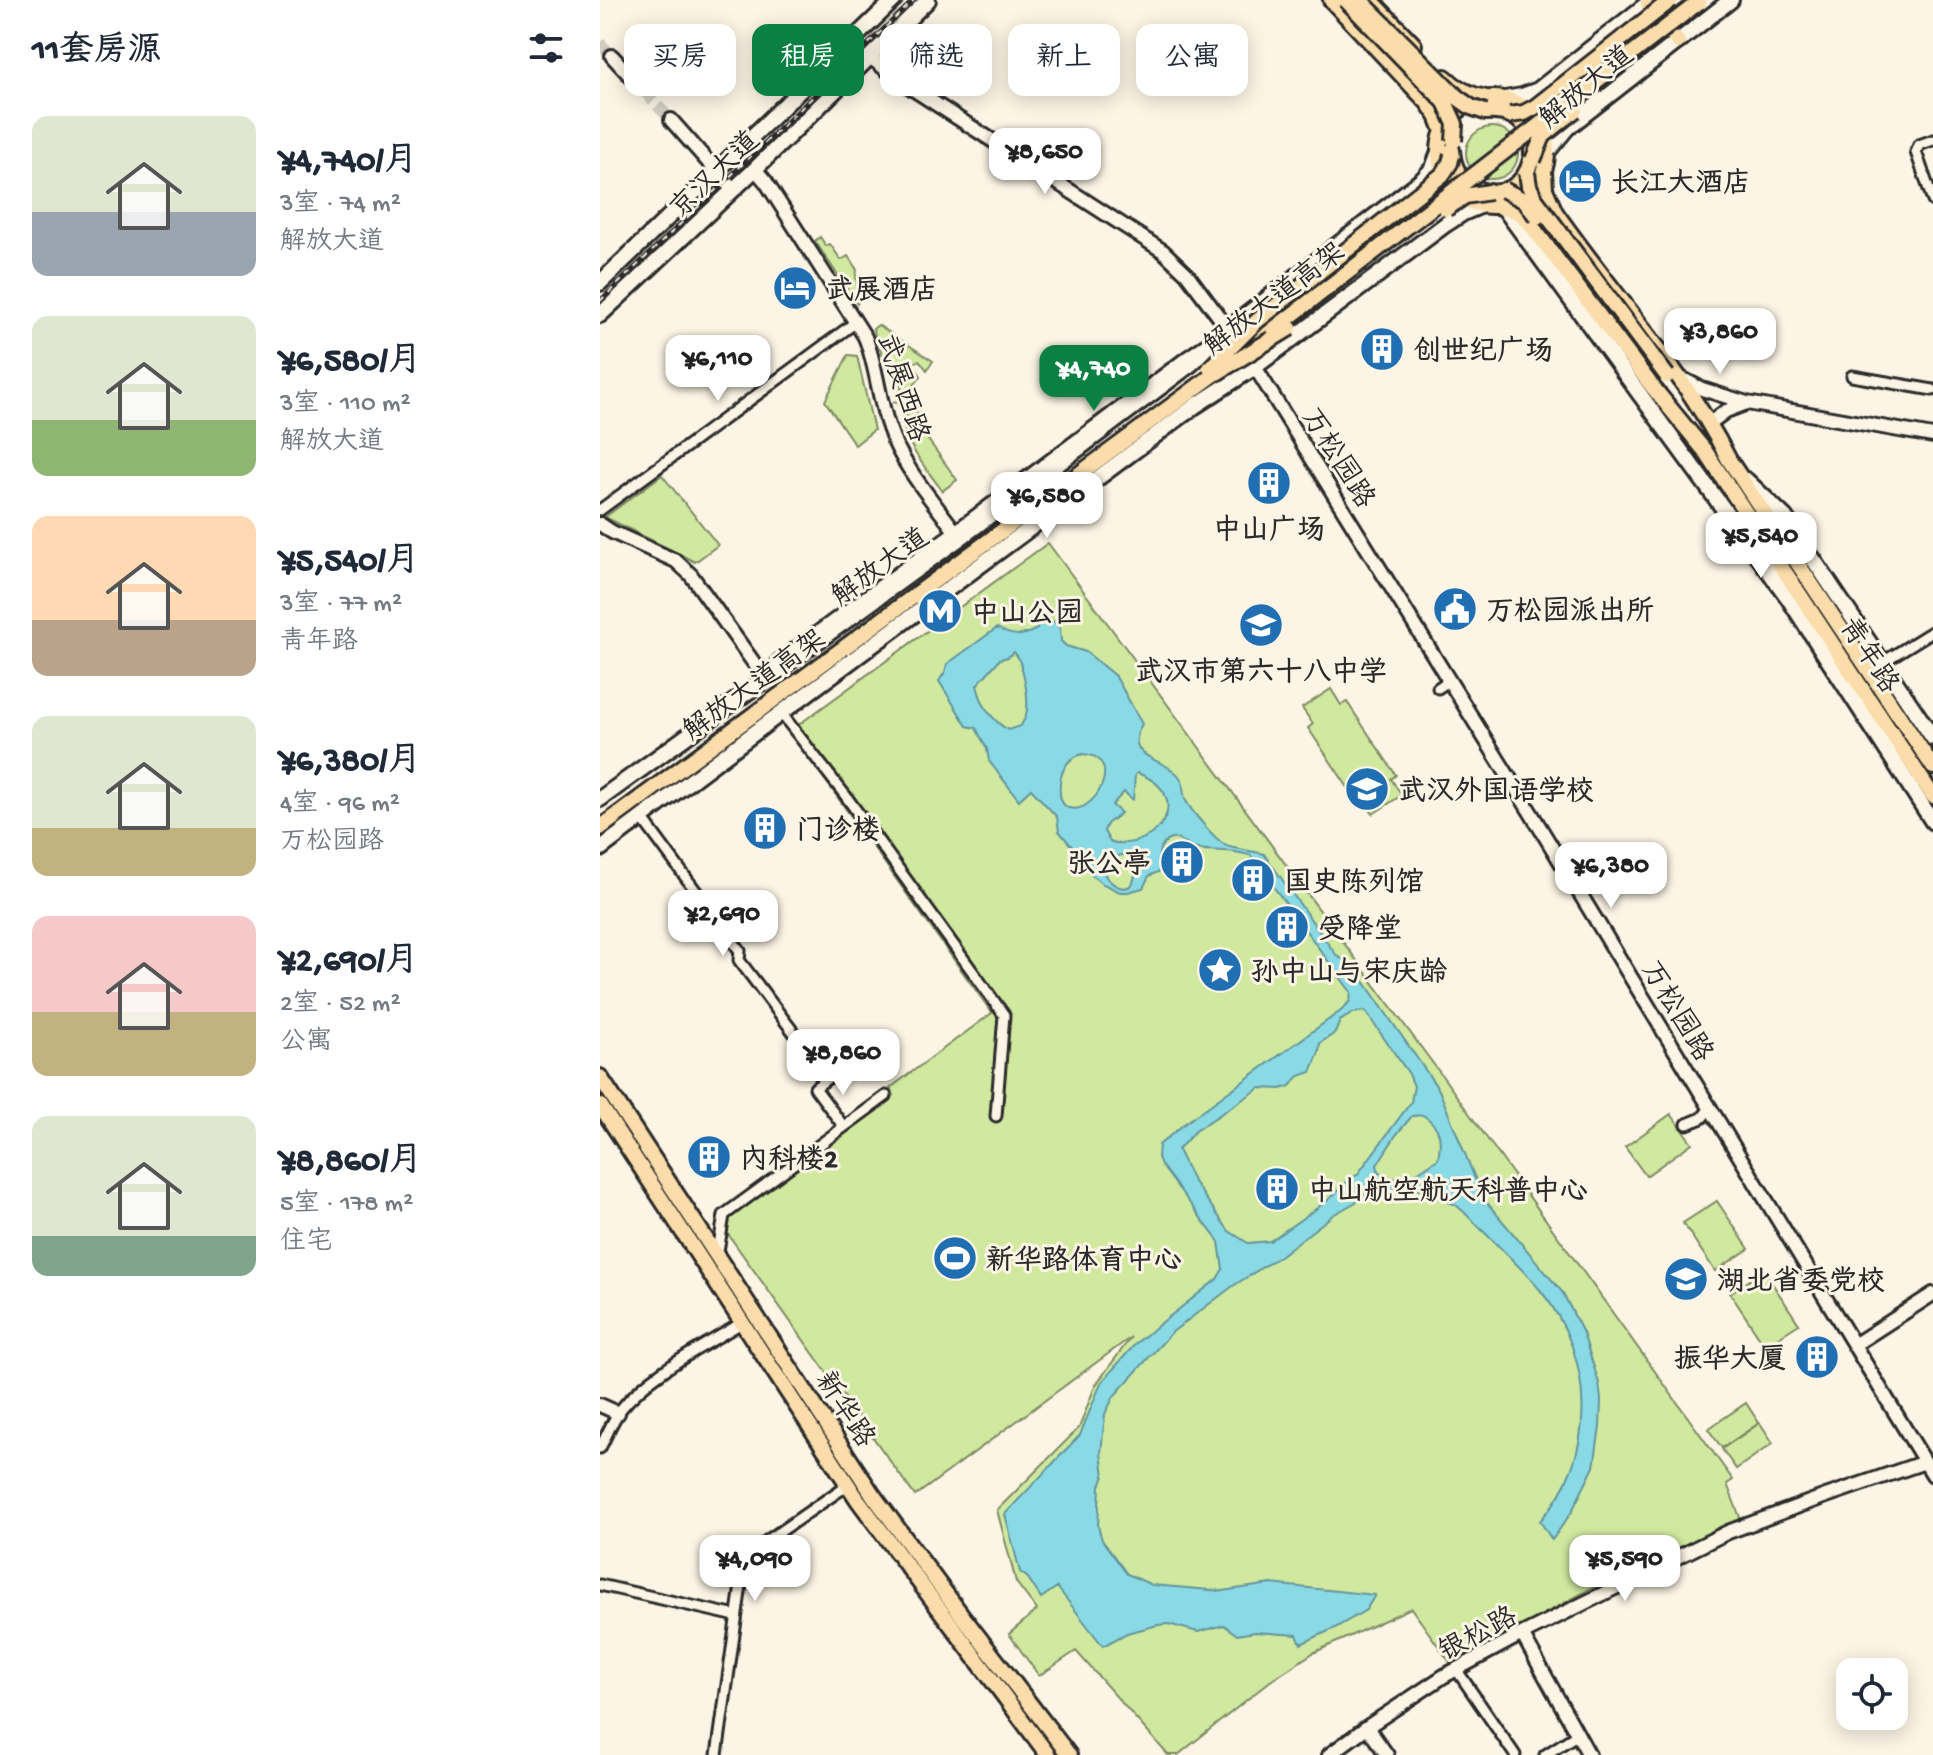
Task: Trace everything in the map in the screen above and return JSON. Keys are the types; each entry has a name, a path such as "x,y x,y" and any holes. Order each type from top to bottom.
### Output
{"main road":[{"name":"京汉大道","path":"600,283 894,0"},
{"name":"京汉大道","path":"600,315 928,0"},
{"path":"1213,371 1266,314 1442,175 1450,163 1443,131 1434,110 1331,0"},
{"path":"1346,0 1445,102 1455,124 1446,153"},
{"path":"1360,0 1465,104 1478,110 1502,112 1523,124 1533,145 1529,186 1539,204 1733,465 1785,517 1933,738"},
{"path":"1371,0 1458,89 1474,96 1505,99 1523,106 1537,119 1548,151 1544,172 1532,191 1501,207"},
{"path":"1510,115 1535,107 1671,0"},
{"name":"解放大道高架","path":"600,816 1213,371 1687,0"},
{"name":"解放大道高架","path":"600,828 1213,371 1702,0"},
{"path":"600,849 1195,406 1255,367 1446,224 1518,183 1530,166 1539,142 1550,129 1712,0"},
{"name":"解放大道","path":"1548,151 1567,128 1731,0"},
{"path":"1650,2 1678,42"},
{"name":"解放大道","path":"1505,99 1538,90 1650,2"},
{"path":"1443,131 1459,110 1476,100 1487,98"},
{"path":"1446,153 1467,183 1492,196 1501,207 1658,416 1792,605 1933,822"},
{"name":"解放大道","path":"600,799 766,680 957,534 1191,364 1228,329 1423,179 1446,153"},
{"name":"青年路","path":"1544,172 1545,189 1555,212 1669,378 1710,423 1733,465 1933,767"},
{"path":"1213,371 1281,335 1457,200 1473,194 1517,196 1530,207 1669,378 1705,451"},
{"name":"青年路","path":"1501,207 1518,212 1528,221 1651,385 1705,451 1933,796"},
{"path":"1765,541 1792,605"},
{"path":"1830,611 1874,649"},
{"name":"新华路","path":"600,1077 873,1495 1069,1755"},
{"name":"新华路","path":"600,1105 849,1484 1048,1755"}],"street":[{"path":"612,56 624,69"},
{"path":"870,57 902,82 1163,251 1187,274 1228,329"},
{"path":"671,120 733,190"},
{"path":"1933,140 1919,145 1916,152 1933,201"},
{"name":"武展西路","path":"755,169 865,337 873,358 885,417 896,445 912,473 957,534"},
{"path":"600,510 856,322"},
{"name":"万松园路","path":"1255,367 1450,680 1933,1475"},
{"path":"1852,376 1933,390"},
{"path":"1669,378 1747,403 1933,436"},
{"path":"1710,423 1726,411 1747,403"},
{"path":"600,524 676,561 691,575 766,680"},
{"path":"1883,662 1933,631"},
{"path":"1438,688 1450,680"},
{"path":"781,713 845,795 1004,1015 996,1116"},
{"path":"642,818 740,951 739,960 828,1078 815,1088 844,1127"},
{"path":"717,1258 724,1215 886,1096"},
{"path":"1687,1124 1702,1118 1710,1108"},
{"path":"1854,1345 1933,1294"},
{"path":"600,1448 618,1413 632,1397 743,1322"},
{"path":"600,1405 618,1413"},
{"name":"银松路","path":"1329,1755 1456,1669 1728,1532 1925,1462"},
{"path":"717,1755 743,1571 752,1554 768,1540 849,1484"},
{"path":"600,1585 736,1616"},
{"path":"1522,1634 1589,1755"},
{"path":"1456,1669 1515,1755"},
{"path":"1367,1727 1387,1755"},
{"path":"1545,1755 1578,1734"}],"green space":[{"path":"1492,127 1510,135 1518,153 1510,171 1492,179 1474,171 1466,153 1474,135"},
{"path":"820,237 826,246 830,244 841,260 848,256 857,270 860,299 857,304 815,241"},
{"path":"878,325 933,361 927,370 919,360 913,364 921,376 907,395 911,399 906,405 893,402 903,401 898,365 882,354 873,329"},
{"path":"848,355 857,356 874,430 855,445 825,401"},
{"path":"913,407 919,415 914,420 957,480 942,491 908,439 903,420"},
{"path":"662,475 718,545 695,562 605,517"},
{"name":"中山公园","path":"1048,543 1443,1077 1733,1480 1727,1484 1741,1520 1618,1574 1451,1664 1411,1608 1313,1653 1269,1682 1178,1755 1168,1755 1076,1651 1039,1676 1009,1634 1037,1610 1016,1582 997,1510 1079,1428 1095,1386 1131,1337 915,1496 720,1223 894,1095 890,1088 992,1013 790,731"},
{"path":"1331,689 1341,705 1347,702 1396,775 1391,779 1402,795 1373,814 1362,798 1357,801 1308,728 1313,724 1302,708"},
{"path":"1671,1114 1692,1143 1646,1176 1625,1147"},
{"path":"1717,1201 1749,1249 1715,1271 1683,1223"},
{"path":"1764,1271 1799,1324 1765,1346 1730,1293"},
{"path":"1746,1403 1759,1423 1722,1448 1708,1429"},
{"path":"1760,1423 1773,1443 1736,1469 1722,1449"}],"water":[{"path":"1048,617 1060,627 1061,641 1066,646 1086,652 1116,677 1142,724 1137,736 1141,751 1179,776 1188,804 1222,843 1264,854 1337,956 1352,964 1439,1090 1483,1198 1563,1293 1583,1333 1599,1383 1600,1427 1594,1467 1571,1513 1552,1540 1540,1521 1559,1495 1572,1467 1580,1438 1580,1376 1572,1346 1559,1317 1541,1291 1513,1261 1456,1205 1415,1188 1375,1191 1333,1215 1171,1333 1114,1396 1105,1414 1101,1453 1104,1476 1100,1486 1098,1526 1102,1540 1127,1574 1152,1585 1222,1591 1271,1584 1375,1595 1366,1610 1301,1644 1297,1635 1255,1632 1237,1635 1224,1625 1198,1632 1168,1624 1127,1633 1103,1646 1057,1587 1041,1598 1028,1578 1020,1572 1005,1514 1080,1435 1101,1383 1136,1343 1217,1279 1223,1269 1219,1242 1161,1165 1159,1145 1342,1010 1350,1001 1351,992 1250,855 1197,849 1172,839 1160,850 1160,871 1149,876 1143,888 1120,892 1089,873 1084,861 1059,831 1057,817 1031,789 1019,800 989,761 987,749 976,728 967,726 939,681 947,664 997,628 1022,635 1037,629 1037,625","holes":["1014,652 1017,657 1023,672 1027,701 1022,724 1008,730 988,711 977,685 1000,659","1077,756 1096,757 1102,764 1104,774 1102,785 1088,803 1079,808 1069,808 1060,796 1061,778 1067,764","1137,773 1155,782 1165,794 1168,807 1164,819 1156,830 1144,838 1128,843 1110,842 1104,831 1107,824 1121,813 1112,805 1124,792 1133,800","1121,855 1134,857 1134,878 1128,887 1116,886 1104,873 1111,859","1365,1011 1409,1074 1414,1086 1411,1102 1357,1175 1327,1201 1270,1241 1248,1243 1229,1231 1192,1179 1178,1150 1195,1131 1260,1088 1281,1089 1290,1086 1299,1076 1311,1072 1320,1043 1335,1033 1340,1021 1353,1013","1423,1115 1434,1124 1439,1134 1438,1159 1414,1175 1393,1179 1379,1173 1377,1165 1412,1116"]}],"tunnel":[{"path":"600,43 612,56"},
{"path":"649,96 671,120"}],"railway":[{"path":"600,301 914,0"}],"place":[{"name":"长江大酒店","path":"1580,181"},
{"name":"武展酒店","path":"795,288"},
{"name":"创世纪广场","path":"1382,349"},
{"name":"中山广场","path":"1269,483"},
{"name":"万松园派出所","path":"1455,609"},
{"name":"中山公园","path":"940,611"},
{"name":"武汉市第六十八中学","path":"1261,625"},
{"name":"武汉外国语学校","path":"1367,789"},
{"name":"门诊楼","path":"765,828"},
{"name":"张公亭","path":"1182,862"},
{"name":"国史陈列馆","path":"1253,880"},
{"name":"受降堂","path":"1287,927"},
{"name":"孙中山与宋庆龄","path":"1220,970"},
{"name":"内科楼2","path":"709,1157"},
{"name":"中山航空航天科普中心","path":"1277,1189"},
{"name":"新华路体育中心","path":"955,1258"},
{"name":"湖北省委党校","path":"1686,1279"},
{"name":"振华大厦","path":"1817,1357"}]}
